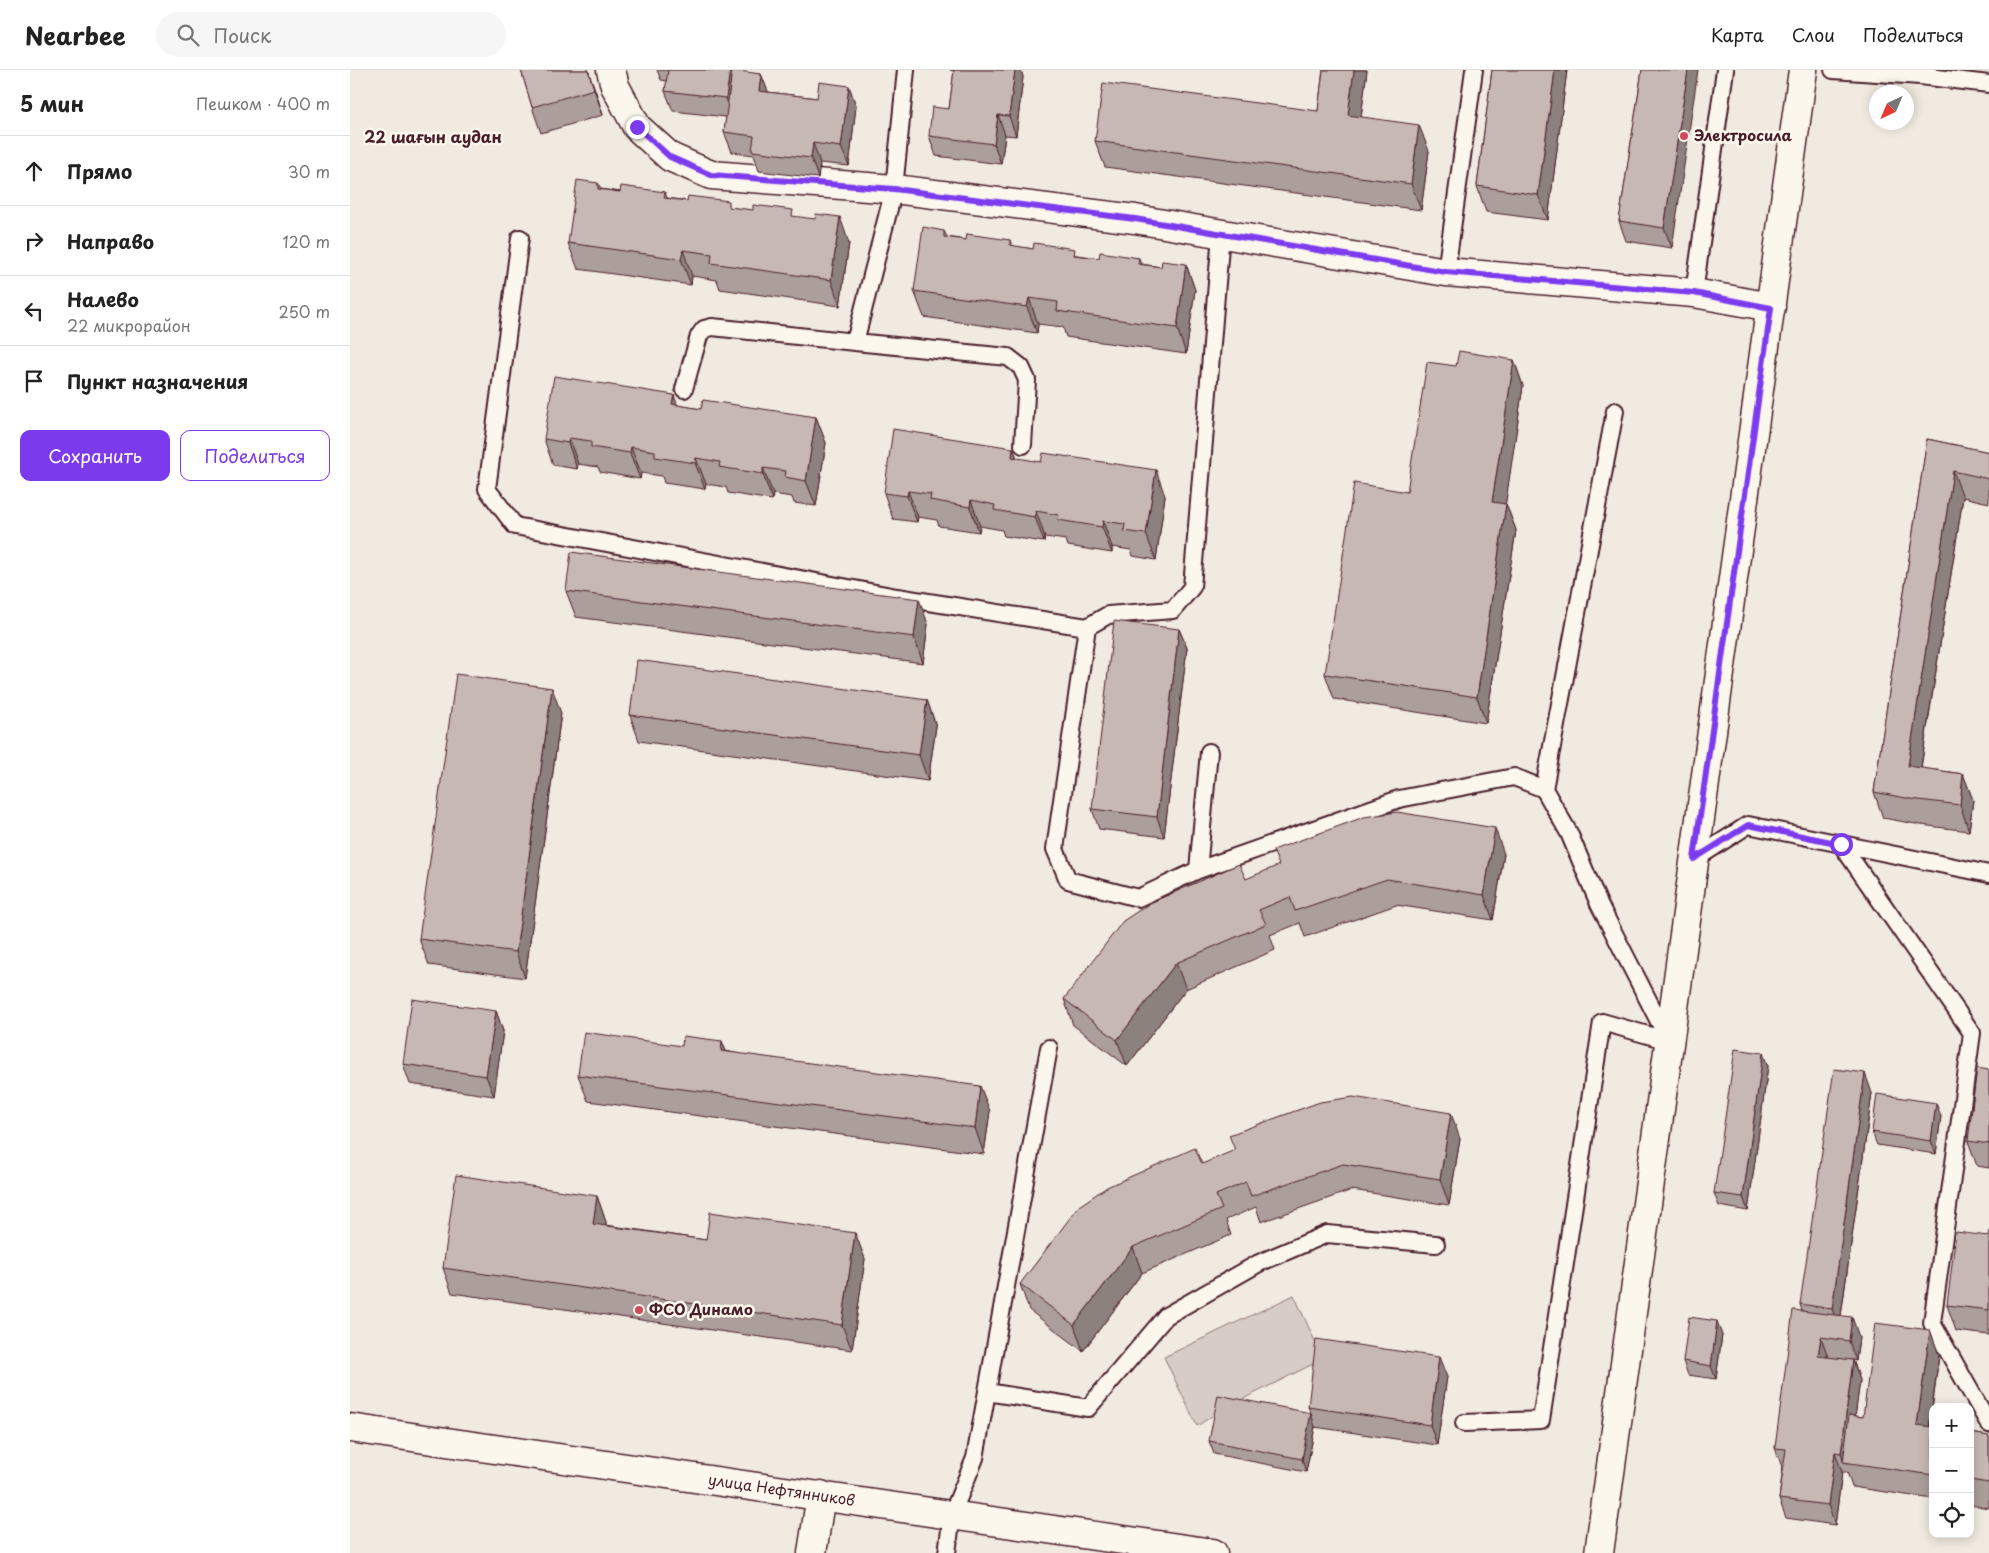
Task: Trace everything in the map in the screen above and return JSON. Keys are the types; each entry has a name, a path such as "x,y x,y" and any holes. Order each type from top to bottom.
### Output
{"street":[{"path":"611,70 615,86 637,127 670,157 711,175 894,189 1135,219 1446,272 1694,293 1771,308"},
{"path":"1599,1553 1803,70"},
{"name":"улица Нефтянников","path":"350,1428 1213,1553"},
{"path":"812,1553 821,1496"}],"lane":[{"path":"856,342 894,189 906,70"},
{"path":"1446,272 1474,70"},
{"path":"1694,293 1725,70"},
{"path":"1833,70 1924,73 1989,84"},
{"path":"520,238 486,489 514,526 897,598 1087,627 1108,615 1173,610 1192,587 1221,234"},
{"path":"684,389 699,336 704,329 712,327 1008,357 1021,366 1027,380 1022,445"},
{"path":"1544,789 1615,411"},
{"path":"1087,627 1055,849 1068,880 1138,898 1198,870 1399,799 1514,777 1544,789 1569,833 1599,904 1670,1041"},
{"path":"1198,870 1209,752"},
{"path":"1694,859 1748,825 1989,874"},
{"path":"1841,844 1972,1032 1932,1323 1989,1424"},
{"path":"1464,1424 1541,1420 1602,1022 1670,1041"},
{"path":"947,1553 952,1514 976,1458 1049,1048"},
{"path":"987,1392 1088,1408 1166,1316 1259,1263 1327,1234 1436,1244"}],"shaded area":[{"path":"1294,1295 1323,1359 1223,1409 1197,1426 1164,1357"}],"building":[{"path":"521,70 588,70 594,89 532,107"},
{"path":"668,70 730,70 726,98 665,91"},
{"path":"732,70 761,74 759,91 817,98 819,82 849,86 841,147 813,143 811,158 752,151 754,136 724,132"},
{"path":"954,70 1015,70 1009,116 998,115 994,144 929,136 932,107 949,109"},
{"path":"1323,70 1354,70 1348,115 1419,125 1411,184 1095,141 1103,83 1318,111"},
{"path":"1492,70 1555,70 1538,195 1477,186"},
{"path":"1642,70 1688,70 1664,228 1619,221"},
{"path":"577,180 598,183 598,189 620,192 621,186 665,192 664,198 687,201 688,196 729,201 729,207 753,210 753,205 793,210 792,216 815,219 816,214 840,217 831,280 711,263 712,254 683,250 681,259 568,243"},
{"path":"923,227 944,231 944,237 966,240 967,234 1010,240 1010,245 1033,249 1034,243 1075,249 1074,255 1099,258 1100,252 1139,258 1138,264 1161,267 1162,261 1186,264 1177,328 1057,311 1058,302 1029,298 1027,307 914,291"},
{"path":"1459,351 1514,360 1492,502 1506,504 1477,697 1325,674 1354,483 1407,492 1427,362 1456,366"},
{"path":"554,376 674,395 672,404 701,409 703,400 816,417 806,481 785,477 786,471 763,468 763,474 719,467 720,462 696,458 695,463 655,457 655,451 631,447 630,453 591,447 591,441 569,438 568,443 544,439"},
{"path":"893,429 1013,448 1012,457 1041,462 1043,453 1156,470 1146,534 1124,531 1125,524 1103,521 1102,527 1058,520 1059,515 1036,511 1035,517 994,510 995,505 971,500 970,507 930,500 931,494 908,491 907,496 884,493"},
{"path":"1927,439 1989,452 1989,479 1953,471 1908,766 1963,774 1960,805 1874,792"},
{"path":"571,552 919,599 914,637 566,591"},
{"path":"1114,621 1179,629 1157,817 1092,809"},
{"path":"637,660 927,700 919,755 630,715"},
{"path":"456,674 552,688 516,952 419,939"},
{"path":"1397,812 1495,828 1484,895 1387,879 1295,911 1290,897 1259,910 1266,924 1176,963 1117,1040 1064,999 1123,921 1150,903 1239,864 1246,879 1279,865 1273,850 1364,817"},
{"path":"412,999 496,1011 486,1076 403,1064"},
{"path":"584,1032 682,1046 683,1036 722,1041 721,1051 980,1086 975,1128 578,1075"},
{"path":"1735,1049 1763,1053 1743,1197 1714,1193"},
{"path":"1977,1068 1989,1070 1989,1144 1968,1141"},
{"path":"1834,1069 1865,1073 1832,1309 1800,1304"},
{"path":"1877,1094 1936,1103 1931,1141 1872,1132"},
{"path":"1353,1097 1451,1113 1440,1179 1343,1164 1251,1196 1246,1182 1216,1195 1222,1209 1133,1247 1074,1325 1020,1284 1079,1206 1107,1187 1195,1148 1202,1164 1235,1150 1229,1135 1320,1102"},
{"path":"456,1175 597,1196 593,1224 706,1240 710,1212 855,1233 842,1325 443,1268"},
{"path":"1989,1231 1989,1310 1947,1305 1956,1232 1988,1236"},
{"path":"1793,1310 1852,1317 1849,1341 1821,1337 1818,1356 1853,1360 1841,1453 1835,1452 1828,1505 1779,1499 1786,1449 1775,1448"},
{"path":"1689,1317 1717,1321 1711,1366 1683,1361"},
{"path":"1875,1323 1930,1330 1917,1425 1929,1426 1929,1474 1843,1462 1849,1415 1863,1417"},
{"path":"1316,1339 1439,1357 1430,1425 1308,1407"},
{"path":"1218,1395 1311,1413 1302,1459 1209,1441"},
{"path":"1974,1434 1989,1436 1989,1483 1974,1481"}],"place":[{"name":"Электросила","path":"1684,136"},
{"name":"ФСО Динамо","path":"639,1310"}],"district":[{"name":"22 шағын аудан","path":"433,137"}],"route":[{"path":"637,127 670,157 711,175 894,189 1135,219 1446,272 1694,293 1771,308 1694,859 1748,825 1841,844"}]}
